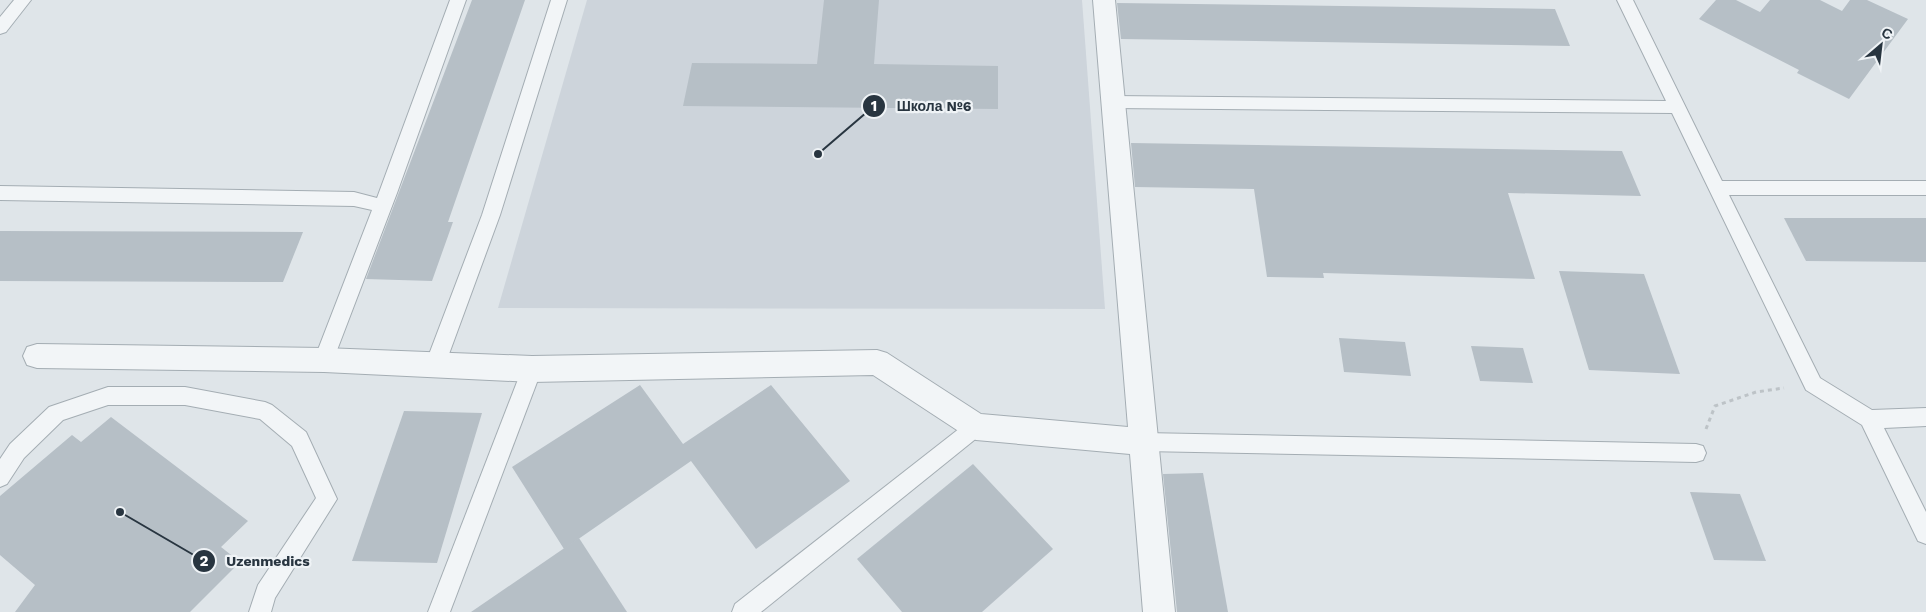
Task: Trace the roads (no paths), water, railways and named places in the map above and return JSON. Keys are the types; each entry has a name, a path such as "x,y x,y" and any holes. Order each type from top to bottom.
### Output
{"street":[{"path":"1104,0 1159,612"},
{"path":"37,356 324,360 532,369 877,362 976,427 1144,442"}],"lane":[{"path":"0,28 23,0"},
{"path":"324,360 383,206 458,0"},
{"path":"435,365 491,215 559,0"},
{"path":"1624,0 1813,384 1869,419 1926,534"},
{"path":"1113,102 1678,107"},
{"path":"1718,188 1926,188"},
{"path":"0,193 354,198 383,206"},
{"path":"439,612 532,369"},
{"path":"0,477 17,451 56,413 108,396 186,396 265,411 299,439 327,500 266,593 260,612"},
{"path":"1869,419 1926,417"},
{"path":"743,612 976,427"},
{"path":"1144,442 1696,452"}],"place":[{"name":"Школа №6","path":"818,154"},
{"name":"Uzenmedics","path":"120,512"}]}
